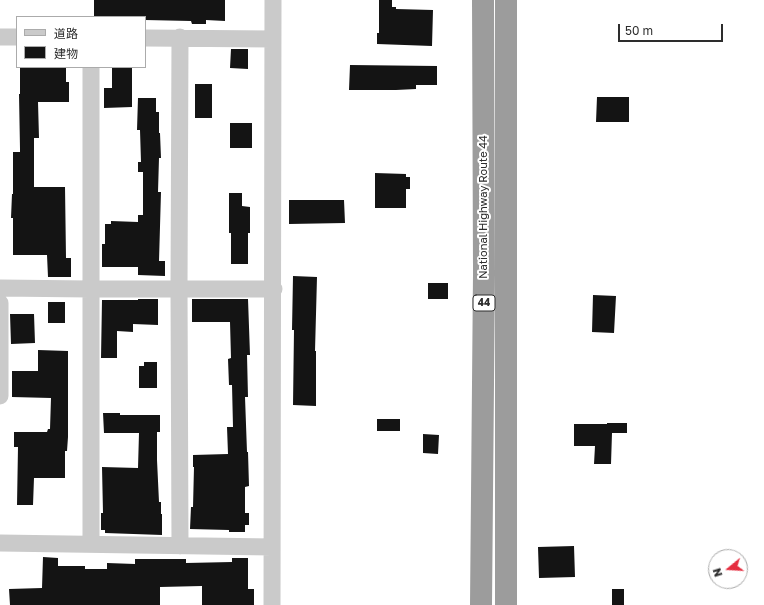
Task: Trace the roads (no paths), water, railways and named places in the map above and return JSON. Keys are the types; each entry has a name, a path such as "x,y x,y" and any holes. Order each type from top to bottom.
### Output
{"highway":[{"name":"National Highway Route 44","path":"481,605 484,273 484,0"},
{"name":"National Highway Route 44","path":"506,0 506,605"}],"street":[{"path":"272,605 274,289 273,0"},
{"path":"0,37 16,37"},
{"path":"146,38 180,37 273,39"},
{"path":"180,37 180,546"},
{"path":"91,68 91,544"},
{"path":"0,288 274,289"},
{"path":"0,303 0,396"},
{"path":"0,543 272,547"}]}
